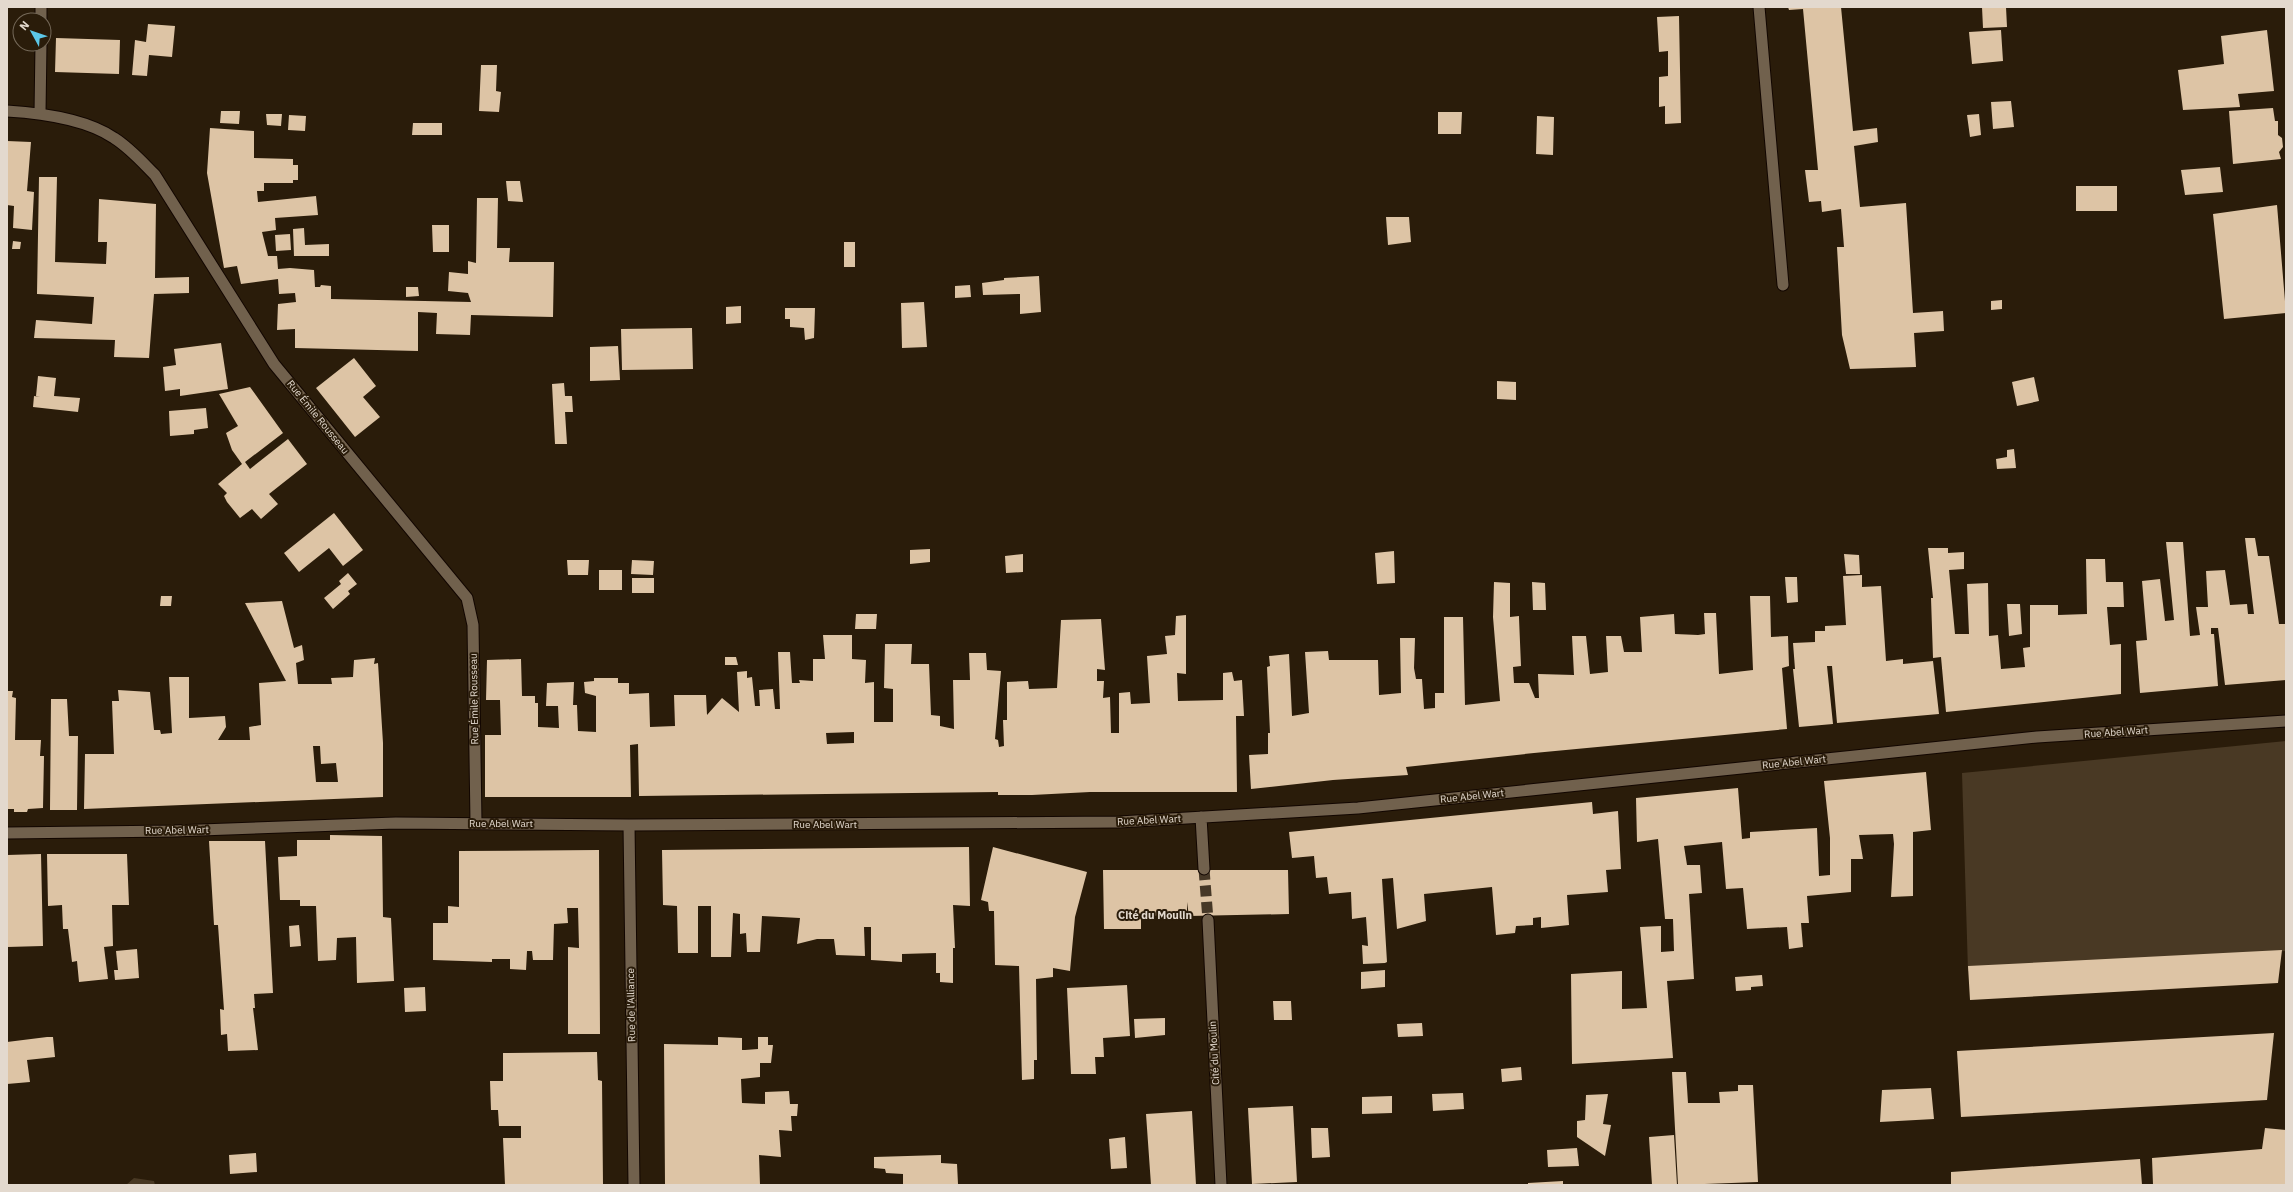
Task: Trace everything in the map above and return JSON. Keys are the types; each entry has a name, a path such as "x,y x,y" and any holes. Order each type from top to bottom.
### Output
{"street":[{"path":"1759,7 1783,285"},
{"path":"40,113 41,52"},
{"name":"Rue Émile Rousseau","path":"7,111 40,113 80,123 113,137 130,149 155,175 274,364 467,598 473,625 476,822"},
{"name":"Rue Abel Wart","path":"7,833 173,831 396,823 476,822 629,825 1119,822 1358,808 2037,737 2286,721"},
{"path":"1201,817 1204,869"},
{"name":"Rue de l'Alliance","path":"629,825 634,1185"},
{"name":"Cité du Moulin","path":"1208,920 1221,1185"}],"shaded area":[{"path":"2286,741 2286,951 1968,971 1962,773"},
{"path":"134,1178 154,1181 155,1185 126,1185"}],"building":[{"path":"1788,7 1841,7 1853,131 1877,128 1878,142 1854,146 1860,207 1906,203 1913,313 1943,311 1944,331 1914,333 1916,367 1850,369 1842,335 1837,247 1844,247 1841,209 1822,212 1821,201 1809,202 1805,170 1818,170 1803,9 1789,10"},
{"path":"1982,7 2006,7 2007,27 1983,28"},
{"path":"1679,16 1681,123 1665,124 1665,106 1659,107 1659,77 1668,76 1668,51 1659,52 1657,17"},
{"path":"148,24 175,26 172,57 149,55 147,76 132,75 135,40 146,42"},
{"path":"2001,30 2003,61 1972,64 1969,32"},
{"path":"2267,30 2274,91 2238,94 2240,107 2183,110 2178,70 2224,64 2221,36"},
{"path":"56,38 120,40 119,74 55,72"},
{"path":"481,65 497,65 496,91 501,92 499,112 479,111"},
{"path":"2011,101 2014,127 1993,129 1991,102"},
{"path":"2273,108 2275,121 2278,121 2278,135 2282,138 2283,147 2279,152 2281,159 2233,164 2229,111"},
{"path":"221,111 240,111 239,124 220,123"},
{"path":"1438,112 1462,112 1461,134 1438,134"},
{"path":"266,114 282,114 281,126 267,125"},
{"path":"1979,114 1981,135 1970,137 1967,115"},
{"path":"289,115 306,116 305,131 288,130"},
{"path":"1537,116 1554,117 1553,155 1536,154"},
{"path":"413,123 442,123 442,135 412,135"},
{"path":"210,128 254,131 254,158 293,159 293,165 298,165 298,180 293,180 293,183 264,183 264,191 257,191 258,202 316,196 318,215 275,218 276,230 262,232 268,256 277,256 278,269 290,268 314,270 315,287 320,287 321,285 331,286 331,299 471,302 468,293 448,291 449,272 468,274 468,261 476,263 477,198 498,198 497,248 510,248 509,262 554,262 553,317 471,315 470,335 436,334 437,313 418,312 418,351 295,348 295,329 277,330 278,304 296,302 295,293 279,294 278,279 241,284 237,266 224,268 207,173"},
{"path":"7,141 31,142 27,191 34,192 32,230 13,228 14,206 7,205"},
{"path":"2220,167 2223,192 2185,195 2181,170"},
{"path":"39,177 57,177 55,262 106,264 107,242 98,242 99,199 156,204 155,278 189,277 189,293 154,294 149,358 114,357 115,340 34,338 36,320 92,324 94,297 37,294"},
{"path":"506,181 520,181 523,202 508,201"},
{"path":"2076,186 2117,186 2117,211 2076,211"},
{"path":"2277,205 2286,313 2224,319 2213,214"},
{"path":"1386,217 1409,217 1411,242 1388,245"},
{"path":"432,225 449,225 449,252 433,252"},
{"path":"304,228 305,245 329,244 329,256 294,256 293,229"},
{"path":"290,234 291,250 276,251 275,235"},
{"path":"13,241 21,242 20,249 12,249"},
{"path":"844,242 855,242 855,267 844,267"},
{"path":"1039,276 1041,312 1020,314 1020,294 983,295 982,283 1004,280 1004,278"},
{"path":"970,285 971,297 955,298 955,286"},
{"path":"406,287 418,287 419,296 406,297"},
{"path":"2002,300 2002,309 1991,310 1991,301"},
{"path":"924,302 927,347 902,348 901,303"},
{"path":"741,306 741,323 726,324 726,307"},
{"path":"785,308 815,308 814,338 805,340 804,328 790,327 790,319 785,319"},
{"path":"692,328 693,369 622,370 621,329"},
{"path":"221,343 228,389 180,396 180,389 165,391 163,367 176,365 174,349"},
{"path":"618,346 620,380 590,381 590,347"},
{"path":"354,358 376,386 363,397 380,417 355,437 316,388"},
{"path":"38,376 56,378 54,396 80,398 78,412 33,407 34,396 40,397 36,396"},
{"path":"2034,377 2039,401 2017,406 2012,382"},
{"path":"1497,381 1516,382 1516,400 1497,399"},
{"path":"564,383 565,396 572,396 573,412 565,412 567,444 555,444 552,384"},
{"path":"250,387 283,433 245,462 250,469 288,439 307,464 269,494 278,504 261,519 252,509 240,518 227,502 224,496 227,493 218,484 242,464 232,450 226,433 238,426 219,394"},
{"path":"206,408 208,428 194,430 194,434 170,436 169,411"},
{"path":"2014,449 2016,468 1997,469 1996,459 2007,457 2007,450"},
{"path":"334,513 363,550 343,566 329,548 299,572 284,553"},
{"path":"2245,538 2255,538 2258,556 2269,556 2279,624 2286,624 2286,680 2225,685 2218,628 2211,628 2211,634 2214,634 2218,686 2140,693 2136,641 2147,640 2142,581 2160,579 2165,621 2174,620 2166,542 2183,542 2190,636 2200,635 2196,607 2208,607 2206,571 2225,570 2230,605 2247,604 2248,614 2254,614"},
{"path":"1928,548 1948,548 1948,553 1964,552 1964,569 1949,570 1955,634 1969,634 1967,584 1988,583 1989,636 1998,635 2001,669 2025,667 2023,648 2030,647 2030,605 2058,605 2058,615 2087,614 2086,559 2105,559 2106,582 2123,582 2124,607 2107,607 2110,645 2121,644 2121,694 1946,712 1941,657 1933,658 1931,598 1933,598"},
{"path":"930,549 930,562 910,564 910,550"},
{"path":"1394,551 1395,583 1377,584 1375,553"},
{"path":"1023,554 1023,572 1006,573 1005,556"},
{"path":"1844,554 1859,555 1860,574 1846,574"},
{"path":"567,560 589,560 588,575 568,575"},
{"path":"632,560 654,561 653,575 631,574"},
{"path":"599,570 622,570 622,590 599,590"},
{"path":"348,573 357,584 348,591 350,594 333,609 324,598 341,584 339,581"},
{"path":"1862,575 1862,587 1881,586 1886,661 1903,659 1903,664 1933,661 1939,714 1837,723 1832,666 1827,666 1833,724 1799,727 1793,669 1795,669 1793,643 1815,642 1815,631 1825,631 1825,626 1846,625 1843,576"},
{"path":"1785,577 1797,577 1798,602 1787,603"},
{"path":"632,578 654,578 654,593 632,593"},
{"path":"1494,582 1510,583 1510,617 1519,616 1521,666 1513,667 1514,683 1529,683 1535,698 1539,698 1538,674 1574,675 1572,636 1586,636 1590,674 1608,672 1606,636 1621,636 1624,652 1642,652 1640,617 1674,614 1675,634 1698,635 1705,634 1704,613 1716,613 1719,674 1753,670 1750,596 1770,596 1771,637 1788,636 1789,666 1782,668 1787,729 1534,753 1406,767 1408,775 1333,780 1251,789 1249,755 1268,754 1268,733 1270,733 1267,667 1270,666 1269,656 1289,654 1292,716 1309,713 1305,652 1328,651 1329,660 1378,660 1379,695 1401,693 1400,638 1415,638 1414,668 1416,679 1422,679 1424,709 1435,708 1435,693 1444,693 1444,617 1463,617 1465,705 1500,701 1493,617"},
{"path":"1532,582 1545,583 1546,610 1533,610"},
{"path":"161,596 172,596 171,606 160,606"},
{"path":"282,601 294,648 302,645 304,660 296,663 298,684 332,684 331,678 353,677 354,660 375,658 374,664 378,663 383,743 383,797 84,809 85,754 114,754 112,701 119,701 118,690 150,692 154,730 160,730 161,734 172,733 169,677 189,677 189,718 225,716 226,727 218,740 250,740 249,727 261,725 259,683 286,681 245,603","holes":["313,746 320,746 321,764 336,763 338,782 316,782"]},
{"path":"2007,604 2020,604 2022,634 2009,636"},
{"path":"856,614 877,614 876,629 855,629"},
{"path":"1186,615 1186,674 1177,673 1178,701 1223,700 1223,673 1232,672 1234,681 1242,680 1244,716 1236,716 1237,792 1090,792 1032,795 998,795 998,792 639,796 638,744 630,745 631,797 485,797 485,735 501,735 500,700 486,700 487,660 521,659 522,696 535,696 535,703 538,703 538,727 559,728 558,706 546,706 547,683 574,682 573,705 577,705 578,731 596,732 596,696 585,693 584,682 594,681 594,678 618,678 618,683 629,683 629,694 649,693 650,727 675,726 674,695 706,695 707,715 722,698 739,712 737,672 747,671 747,678 752,677 755,706 760,706 759,690 773,689 775,709 780,709 778,652 790,652 792,683 800,683 799,680 813,681 813,659 825,659 823,635 852,635 852,659 866,660 865,683 874,682 874,722 893,722 893,689 884,688 885,644 912,644 911,664 929,664 931,715 940,716 940,726 954,729 953,680 970,680 969,653 986,653 987,670 1001,671 995,739 998,740 999,747 1004,746 1003,720 1007,720 1007,682 1028,681 1029,689 1057,688 1061,620 1101,619 1105,670 1097,669 1097,681 1104,681 1103,698 1110,697 1111,733 1119,733 1119,693 1130,692 1131,704 1150,703 1147,656 1167,654 1165,636 1175,635 1176,616","holes":["854,732 854,743 827,744 826,733"]},
{"path":"725,657 736,657 738,665 725,665"},
{"path":"7,691 13,691 12,697 16,698 15,740 41,740 40,756 44,756 43,808 28,809 27,812 14,812 14,809 7,809"},
{"path":"51,699 67,699 69,736 78,736 77,810 50,810"},
{"path":"1926,772 1931,830 1913,832 1913,896 1891,897 1894,844 1893,834 1859,835 1863,859 1851,859 1851,892 1807,896 1809,923 1801,923 1803,947 1789,949 1787,927 1747,929 1743,888 1726,889 1722,842 1684,846 1687,865 1700,865 1702,893 1689,894 1694,979 1667,981 1673,1058 1572,1064 1571,974 1622,971 1622,1009 1647,1008 1640,927 1661,926 1661,952 1674,951 1673,919 1665,919 1658,839 1637,842 1636,798 1738,788 1742,839 1750,838 1750,832 1817,828 1819,876 1830,875 1830,838 1824,781"},
{"path":"1592,802 1593,814 1618,811 1621,869 1606,870 1608,892 1567,895 1569,925 1541,928 1541,917 1533,918 1533,925 1516,926 1515,933 1496,935 1492,887 1424,894 1426,921 1397,929 1393,878 1382,879 1387,962 1385,963 1363,964 1362,945 1368,946 1366,917 1352,919 1351,892 1329,894 1327,877 1316,878 1314,856 1292,858 1289,832"},
{"path":"330,835 382,836 383,917 391,918 394,981 357,983 356,937 337,938 336,960 318,961 316,906 300,906 300,900 280,900 278,857 297,856 297,840 330,840"},
{"path":"209,841 265,841 273,993 254,994 255,1008 253,1008 258,1050 228,1051 227,1034 221,1035 220,1009 224,1010 218,925 214,925"},
{"path":"969,847 970,906 953,905 955,948 953,948 953,983 940,982 940,973 936,973 936,953 902,954 902,962 871,960 871,927 864,927 865,956 836,955 834,939 817,939 797,944 800,918 762,916 760,952 747,952 746,933 740,934 740,914 733,913 731,957 711,957 711,906 698,906 698,953 678,953 677,906 663,905 662,850"},
{"path":"993,847 1087,872 1075,917 1070,971 1053,968 1053,977 1036,979 1037,1060 1034,1060 1034,1079 1022,1080 1019,966 995,965 994,911 989,911 988,902 981,900"},
{"path":"599,850 600,1034 568,1034 568,947 579,948 578,908 567,908 568,923 554,924 553,960 533,960 532,951 527,951 526,970 510,969 510,959 492,959 492,962 433,960 433,923 448,923 448,906 459,907 459,851"},
{"path":"41,854 43,946 7,947 7,855"},
{"path":"47,854 127,854 129,905 112,905 113,946 104,947 108,979 79,982 77,961 72,962 68,929 63,929 62,905 48,906"},
{"path":"1103,870 1288,870 1289,914 1189,916 1187,902 1187,915 1141,916 1141,929 1104,929"},
{"path":"299,925 301,946 290,947 289,926"},
{"path":"137,949 139,978 115,980 114,970 118,970 116,951"},
{"path":"2282,950 2278,983 1970,1000 1968,966"},
{"path":"1385,970 1385,987 1361,989 1361,972"},
{"path":"1762,975 1763,986 1751,987 1751,990 1736,991 1735,977"},
{"path":"1127,985 1130,1036 1103,1038 1104,1057 1095,1057 1096,1074 1071,1074 1067,988"},
{"path":"425,987 426,1011 405,1012 404,988"},
{"path":"1273,1001 1291,1001 1292,1020 1274,1020"},
{"path":"1165,1018 1165,1035 1135,1038 1134,1019"},
{"path":"1422,1023 1423,1036 1398,1037 1397,1024"},
{"path":"2274,1033 2267,1100 1961,1117 1957,1051"},
{"path":"53,1037 55,1057 27,1060 30,1082 7,1084 7,1042"},
{"path":"718,1037 742,1038 742,1050 745,1050 758,1049 758,1037 768,1037 768,1045 773,1045 771,1063 760,1063 760,1077 741,1079 742,1103 765,1104 765,1092 789,1091 790,1104 798,1104 797,1116 791,1116 792,1131 779,1130 781,1157 759,1155 760,1185 665,1185 664,1044 718,1045"},
{"path":"597,1052 598,1080 602,1081 603,1185 505,1185 503,1138 521,1138 521,1126 499,1126 498,1110 491,1110 490,1081 503,1081 503,1053"},
{"path":"1521,1067 1522,1080 1502,1082 1501,1069"},
{"path":"1672,1072 1686,1072 1688,1103 1720,1103 1719,1092 1738,1091 1738,1085 1753,1085 1758,1182 1678,1185"},
{"path":"1931,1088 1934,1119 1880,1122 1882,1090"},
{"path":"1463,1093 1464,1109 1433,1111 1432,1094"},
{"path":"1608,1094 1603,1124 1611,1125 1605,1156 1577,1137 1577,1121 1585,1120 1586,1095"},
{"path":"1392,1096 1392,1113 1362,1114 1362,1097"},
{"path":"1293,1106 1297,1182 1252,1184 1248,1108"},
{"path":"1192,1111 1196,1185 1151,1185 1146,1114"},
{"path":"1311,1128 1328,1128 1330,1157 1312,1158"},
{"path":"2265,1128 2286,1130 2286,1185 2153,1185 2152,1158 2262,1149"},
{"path":"1674,1135 1677,1185 1652,1185 1649,1137"},
{"path":"1125,1137 1127,1168 1111,1169 1109,1139"},
{"path":"1577,1148 1579,1166 1548,1167 1547,1150"},
{"path":"256,1153 257,1172 230,1174 229,1155"},
{"path":"941,1155 941,1163 957,1164 958,1184 903,1184 903,1174 886,1173 885,1169 874,1168 874,1157"},
{"path":"2140,1159 2142,1185 1951,1185 1951,1172"},
{"path":"1563,1181 1563,1185 1528,1185 1528,1183"}],"tunnel":[{"path":"1204,869 1208,920"}],"district":[{"name":"Cité du Moulin","path":"1155,915"}]}
